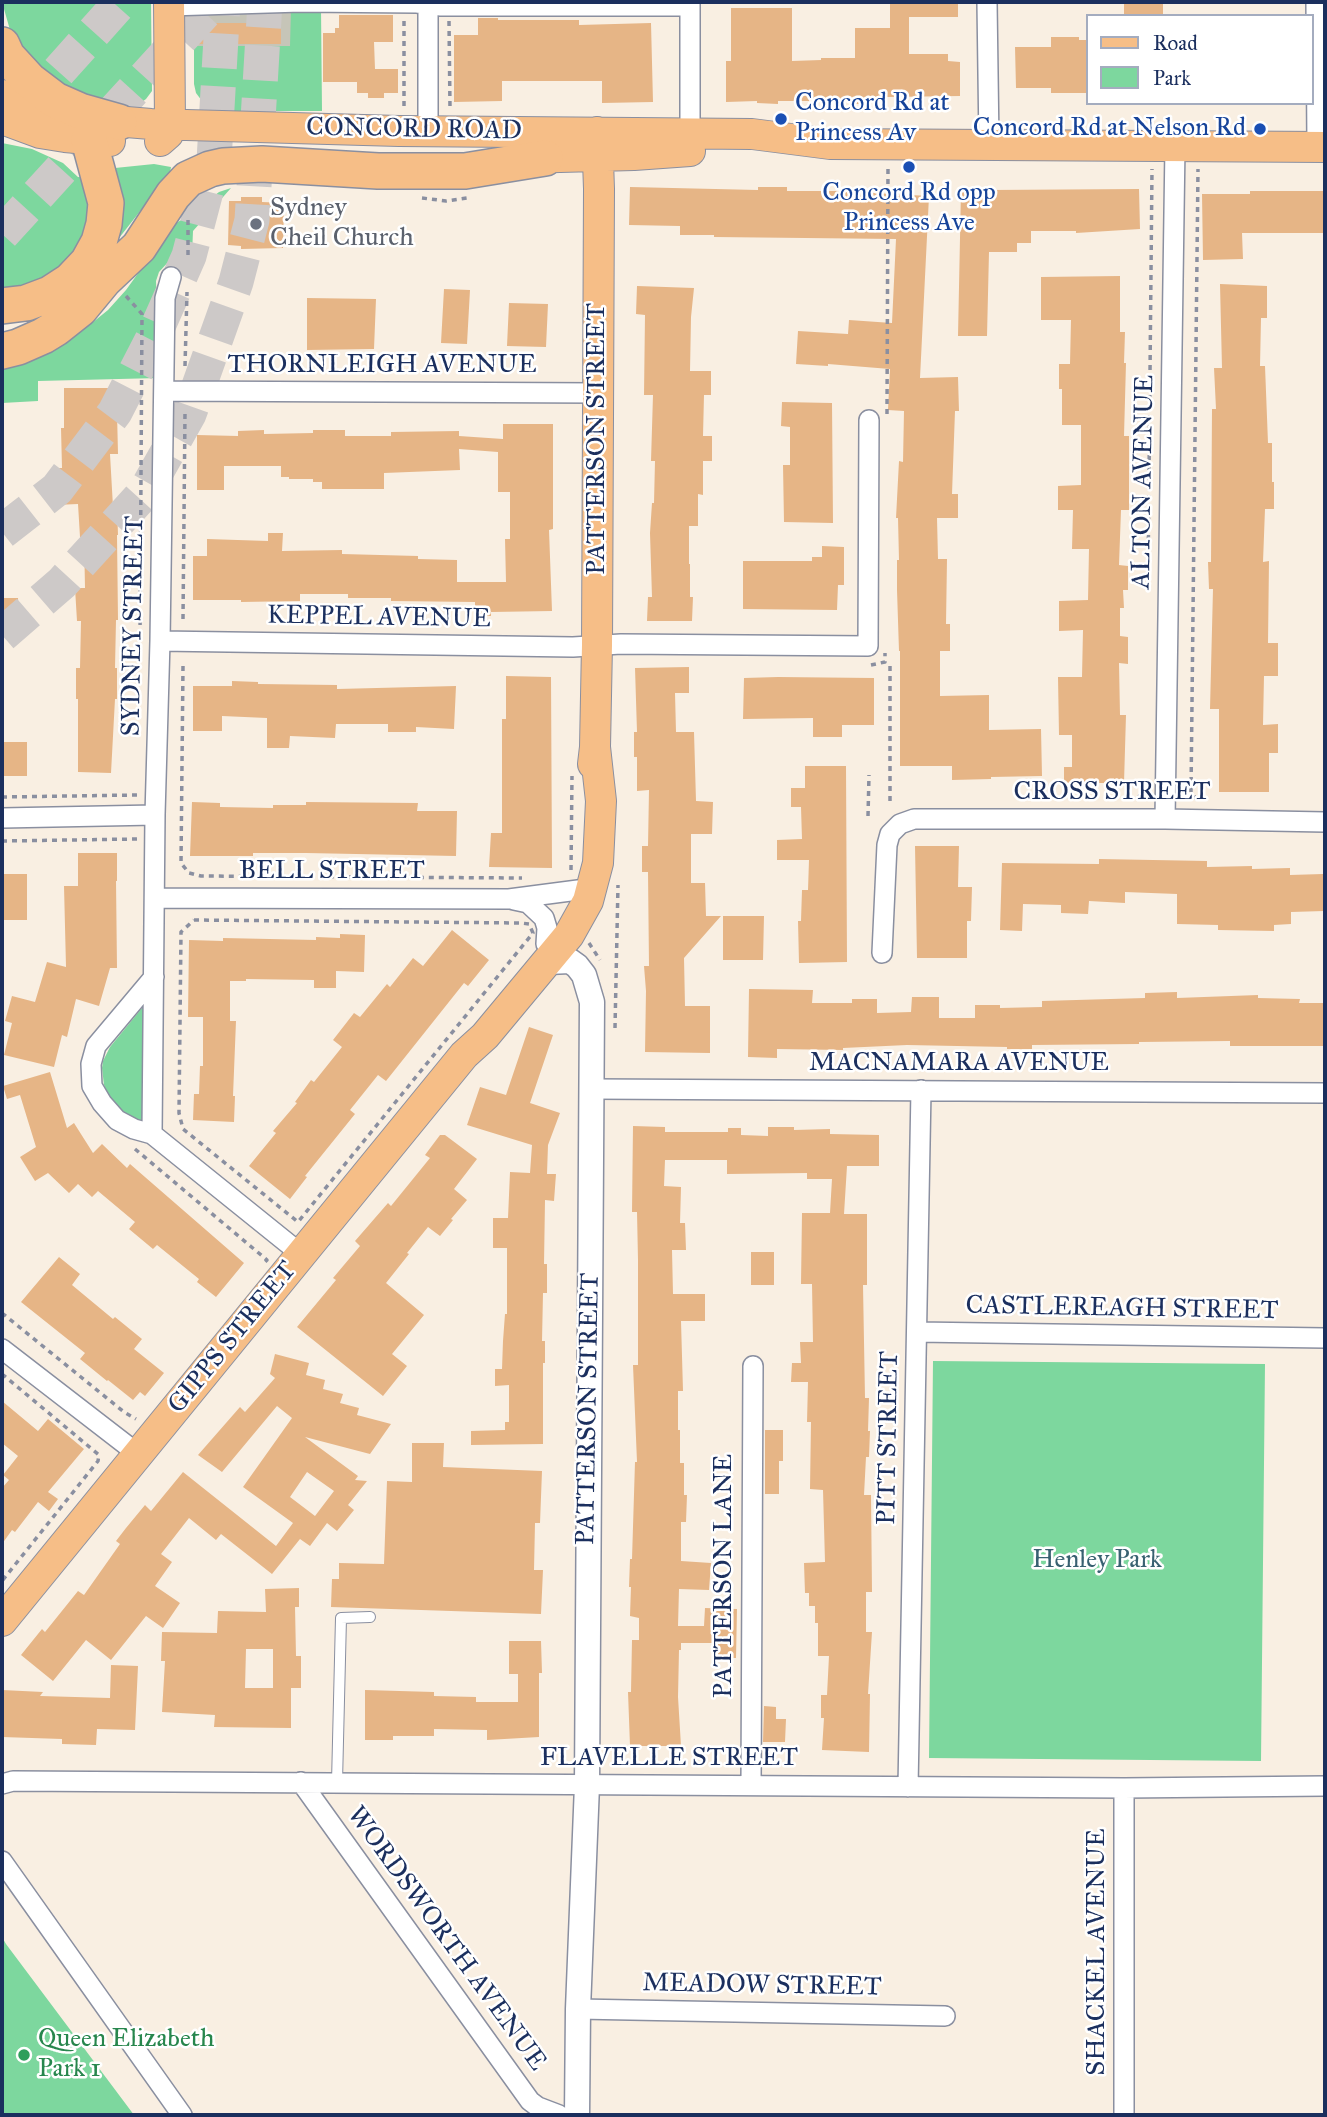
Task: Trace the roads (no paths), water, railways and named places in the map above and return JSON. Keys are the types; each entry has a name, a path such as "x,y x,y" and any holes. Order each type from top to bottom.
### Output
{"highway":[{"path":"2,45 7,56 30,81 55,100 80,111 119,121"},
{"path":"2,306 26,303 50,294 70,281 88,262 99,242 106,203 89,140"},
{"path":"2,351 18,347 56,328 80,309 120,289 139,247 173,195 188,180 211,170 223,166 262,164 378,171 465,171 545,158"},
{"path":"2,333 33,326 120,289"}],"main road":[{"path":"169,4 173,123"},
{"name":"CONCORD ROAD","path":"2,95 42,110 77,118 173,123 428,122 598,144 691,143 752,134 830,144 1321,147"},
{"name":"CONCORD ROAD","path":"2,119 40,133 89,140 173,123 234,145 381,159 545,158 598,144"},
{"name":"PATTERSON STREET","path":"542,947 580,918 594,882 600,851 601,801 596,747 598,144"},
{"name":"PATTERSON STREET","path":"542,947 569,911 578,890 588,845 589,799 596,747"},
{"name":"GIPPS STREET","path":"2,1621 464,1055 477,1032 542,947"}],"street":[{"path":"987,2 989,144"},
{"path":"1316,2 1321,147"},
{"path":"428,3 428,122"},
{"path":"169,4 690,4 691,143"},
{"name":"ALTON AVENUE","path":"1165,819 1175,146"},
{"name":"SYDNEY STREET","path":"152,1134 155,815 166,298 179,282"},
{"name":"THORNLEIGH AVENUE","path":"165,391 598,393"},
{"name":"KEPPEL AVENUE","path":"160,641 573,648 597,645 868,646 878,420"},
{"path":"2,818 155,815"},
{"name":"CROSS STREET","path":"882,953 887,845 890,834 900,824 914,819 1325,822"},
{"name":"BELL STREET","path":"155,898 509,899 578,890"},
{"name":"BELL STREET","path":"509,899 528,903 544,918 547,928 542,947"},
{"name":"PATTERSON STREET","path":"542,947 577,966 584,975 592,1002 587,1785 578,2008 577,2115"},
{"path":"154,977 96,1046 91,1064 92,1086 102,1104 117,1120 152,1134 301,1254"},
{"name":"MACNAMARA AVENUE","path":"592,1088 1325,1093"},
{"name":"PITT STREET","path":"908,1787 921,1090"},
{"name":"CASTLEREAGH STREET","path":"917,1332 1325,1338"},
{"path":"2,1349 138,1454"},
{"name":"PATTERSON LANE","path":"751,1785 753,1366"},
{"name":"FLAVELLE STREET","path":"5,1781 1124,1788 1325,1786"},
{"name":"WORDSWORTH AVENUE","path":"301,1782 530,2101 559,2115"},
{"name":"SHACKEL AVENUE","path":"1124,1788 1125,2115"},
{"path":"2,1861 182,2115"},
{"name":"MEADOW STREET","path":"578,2008 945,2016"}],"lane":[{"path":"337,1782 341,1618 369,1617"}],"tunnel":[{"path":"23,111 121,2"},
{"path":"2,234 214,2"},
{"path":"2,532 57,489 115,412 152,340 189,256 214,161 223,2"},
{"path":"2,635 62,583 145,492 189,414 236,282 252,220 265,2"}],"place":[{"name":"Concord Rd at Princess Av","path":"781,119"},
{"name":"Concord Rd at Nelson Rd","path":"1260,129"},
{"name":"Concord Rd opp Princess Ave","path":"909,167"},
{"name":"Sydney Cheil Church","path":"256,224"},
{"name":"Queen Elizabeth Park 1","path":"24,2055"}],"park label":[{"name":"Henley Park","path":"1097,1561"}]}
